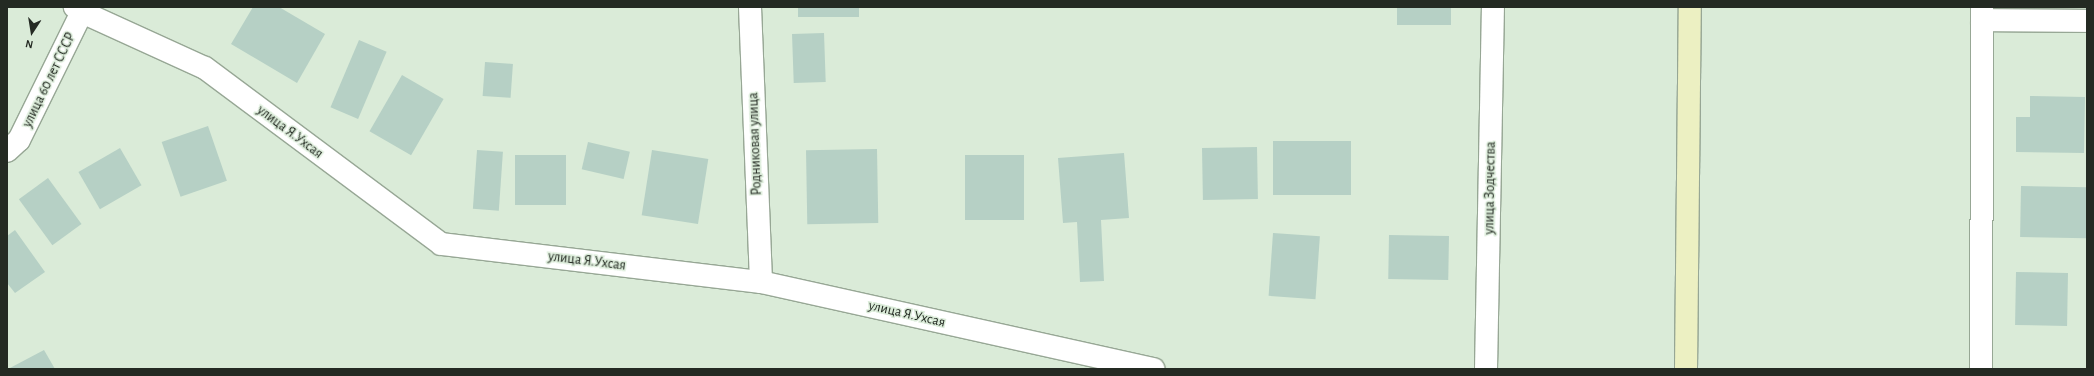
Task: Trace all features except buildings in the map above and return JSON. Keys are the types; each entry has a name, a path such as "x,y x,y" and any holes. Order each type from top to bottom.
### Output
{"main road":[{"path":"1686,369 1690,7"}],"street":[{"name":"Родниковая улица","path":"750,7 761,282"},
{"name":"улица Зодчества","path":"1486,369 1493,7"},
{"name":"улица Я.Ухсая","path":"81,9 205,68 441,244 761,282 1153,369"},
{"name":"улица 60 лет СССР","path":"7,151 19,140 81,9"},
{"path":"1981,369 1982,14 2087,21"}]}
